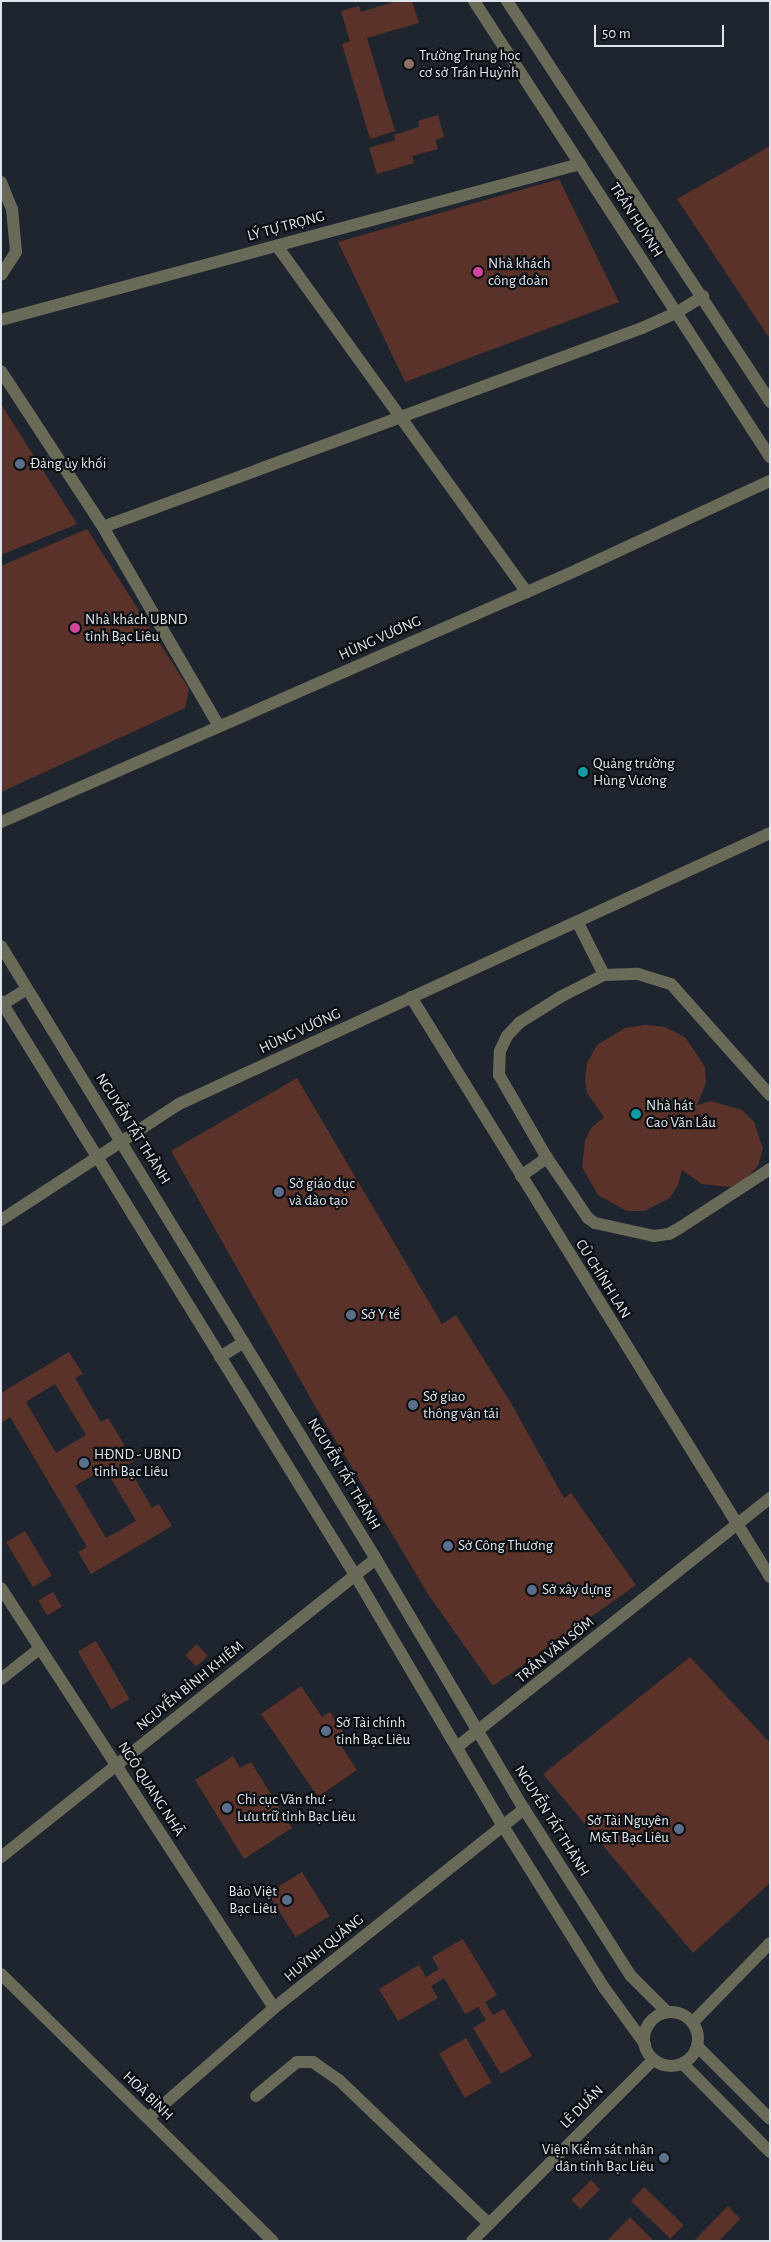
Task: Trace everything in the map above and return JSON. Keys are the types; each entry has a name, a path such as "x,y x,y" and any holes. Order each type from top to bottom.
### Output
{"street":[{"name":"TRẦN HUỲNH","path":"474,1 770,457"},
{"name":"TRẦN HUỲNH","path":"507,1 703,296 770,402"},
{"name":"LÝ TỰ TRỌNG","path":"1,320 580,164"},
{"path":"1,182 12,209 16,252 1,275"},
{"path":"276,246 527,592"},
{"path":"103,527 402,418 676,313 703,296"},
{"path":"1,371 103,527 219,726"},
{"name":"HÙNG VƯƠNG","path":"1,822 527,592 770,482"},
{"name":"HÙNG VƯƠNG","path":"1,1220 178,1104 578,923 770,833"},
{"path":"578,923 604,975"},
{"name":"NGUYỄN TẤT THÀNH","path":"1,946 376,1558 524,1809 631,1976 667,2012 682,2013 693,2022"},
{"path":"770,1095 671,984 638,974 604,975 562,996 519,1023 507,1036 500,1051 500,1075 547,1158 588,1218 595,1224 654,1236 669,1234 770,1169"},
{"path":"28,989 2,1002 96,1159 355,1575 503,1826 605,1989 645,2044 652,2061 673,2068 683,2064 692,2057 697,2046 693,2022 770,1943"},
{"name":"CÙ CHÍNH LAN","path":"411,997 735,1525 770,1577"},
{"path":"520,1176 547,1158"},
{"path":"220,1358 244,1342"},
{"name":"TRẦN VĂN SỚM","path":"457,1747 478,1733 770,1498"},
{"name":"NGUYỄN BỈNH KHIÊM","path":"1,1857 376,1558"},
{"name":"NGÔ QUANG NHÃ","path":"1,1588 274,2008"},
{"path":"1,1679 39,1649"},
{"name":"HUỲNH QUẢNG","path":"148,2118 274,2008 524,1809"},
{"name":"HOÀ BÌNH","path":"1,1974 273,2241"},
{"path":"645,2044 646,2029 659,2014 667,2012"},
{"path":"697,2046 770,2119"},
{"name":"LÊ DUẨN","path":"472,2241 652,2061"},
{"path":"256,2096 297,2062 313,2062 339,2080 489,2224"},
{"path":"683,2064 770,2152"}],"building":[{"path":"397,1 412,1 419,23 367,38 395,131 370,139 342,44 350,41 341,11 359,6 361,12"},
{"path":"438,115 444,137 435,140 438,149 412,156 414,163 377,174 369,148 395,140 394,135 419,127 418,121"},
{"path":"770,146 770,339 677,199"},
{"name":"Nhà khách công đoàn","path":"559,179 619,302 405,382 338,242"},
{"name":"Đảng ủy khối","path":"1,404 77,524 1,555"},
{"name":"Nhà khách UBND tỉnh Bạc Liêu","path":"87,529 189,689 185,708 1,792 1,566"},
{"name":"Nhà hát Cao Văn Lầu","path":"645,1025 665,1027 685,1037 705,1067 706,1083 697,1105 711,1101 742,1110 754,1122 763,1149 758,1166 745,1179 730,1187 702,1184 682,1170 678,1185 670,1198 644,1211 627,1211 598,1195 582,1167 585,1141 591,1128 604,1117 587,1093 585,1080 587,1063 597,1045 625,1028"},
{"path":"297,1078 442,1324 456,1315 511,1403 564,1498 571,1493 636,1585 493,1686 428,1594 315,1406 171,1151"},
{"name":"HĐND - UBND tỉnh Bạc Liêu","path":"69,1352 83,1374 75,1378 101,1422 108,1418 134,1461 127,1465 152,1508 159,1504 172,1526 91,1574 78,1552 87,1547 10,1417 1,1423 1,1393","holes":["55,1384 86,1435 56,1453 26,1402","105,1468 136,1521 106,1538 75,1486"]},
{"path":"25,1531 52,1576 33,1587 6,1542"},
{"path":"53,1592 62,1607 47,1615 38,1601"},
{"path":"96,1641 130,1699 111,1710 78,1652"},
{"path":"197,1644 208,1656 196,1667 185,1655"},
{"name":"Sở Tài Nguyên M&T Bạc Liêu","path":"690,1657 770,1743 770,1883 693,1953 543,1774"},
{"path":"301,1686 322,1717 330,1712 344,1733 336,1738 357,1770 318,1797 261,1714"},
{"path":"233,1756 240,1768 251,1762 292,1828 244,1859 195,1780"},
{"path":"302,1872 330,1916 296,1937 268,1893"},
{"path":"463,1939 497,1995 485,2002 493,2015 504,2009 532,2056 501,2074 473,2028 486,2020 478,2007 465,2014 444,1978 431,1986 438,1998 398,2021 379,1989 419,1965 426,1977 439,1969 432,1957"},
{"path":"466,2038 492,2082 465,2098 439,2054"},
{"path":"591,2180 600,2189 580,2209 571,2200"},
{"path":"644,2187 684,2225 670,2239 631,2201"},
{"path":"728,2206 740,2219 719,2241 694,2241"},
{"path":"630,2217 653,2240 607,2241"}],"place":[{"name":"Trường Trung học cơ sở Trần Huỳnh","path":"409,64"},
{"name":"Nhà khách công đoàn","path":"478,272"},
{"name":"Đảng ủy khối","path":"20,464"},
{"name":"Nhà khách UBND tỉnh Bạc Liêu","path":"75,628"},
{"name":"Quảng trường Hùng Vương","path":"583,772"},
{"name":"Nhà hát Cao Văn Lầu","path":"636,1114"},
{"name":"Sở giáo dục và đào tạo","path":"279,1192"},
{"name":"Sở Y tế","path":"351,1315"},
{"name":"Sở giao thông vận tải","path":"413,1405"},
{"name":"HĐND - UBND tỉnh Bạc Liêu","path":"84,1463"},
{"name":"Sở Công Thương","path":"448,1546"},
{"name":"Sở xây dựng","path":"532,1590"},
{"name":"Sở Tài chính tỉnh Bạc Liêu","path":"326,1731"},
{"name":"Chi cục Văn thư - Lưu trữ tỉnh Bạc Liêu","path":"227,1808"},
{"name":"Sở Tài Nguyên M&T Bạc Liêu","path":"679,1829"},
{"name":"Bảo Việt Bạc Liêu","path":"287,1900"},
{"name":"Viện Kiểm sát nhân dân tỉnh Bạc Liêu","path":"664,2158"}]}
